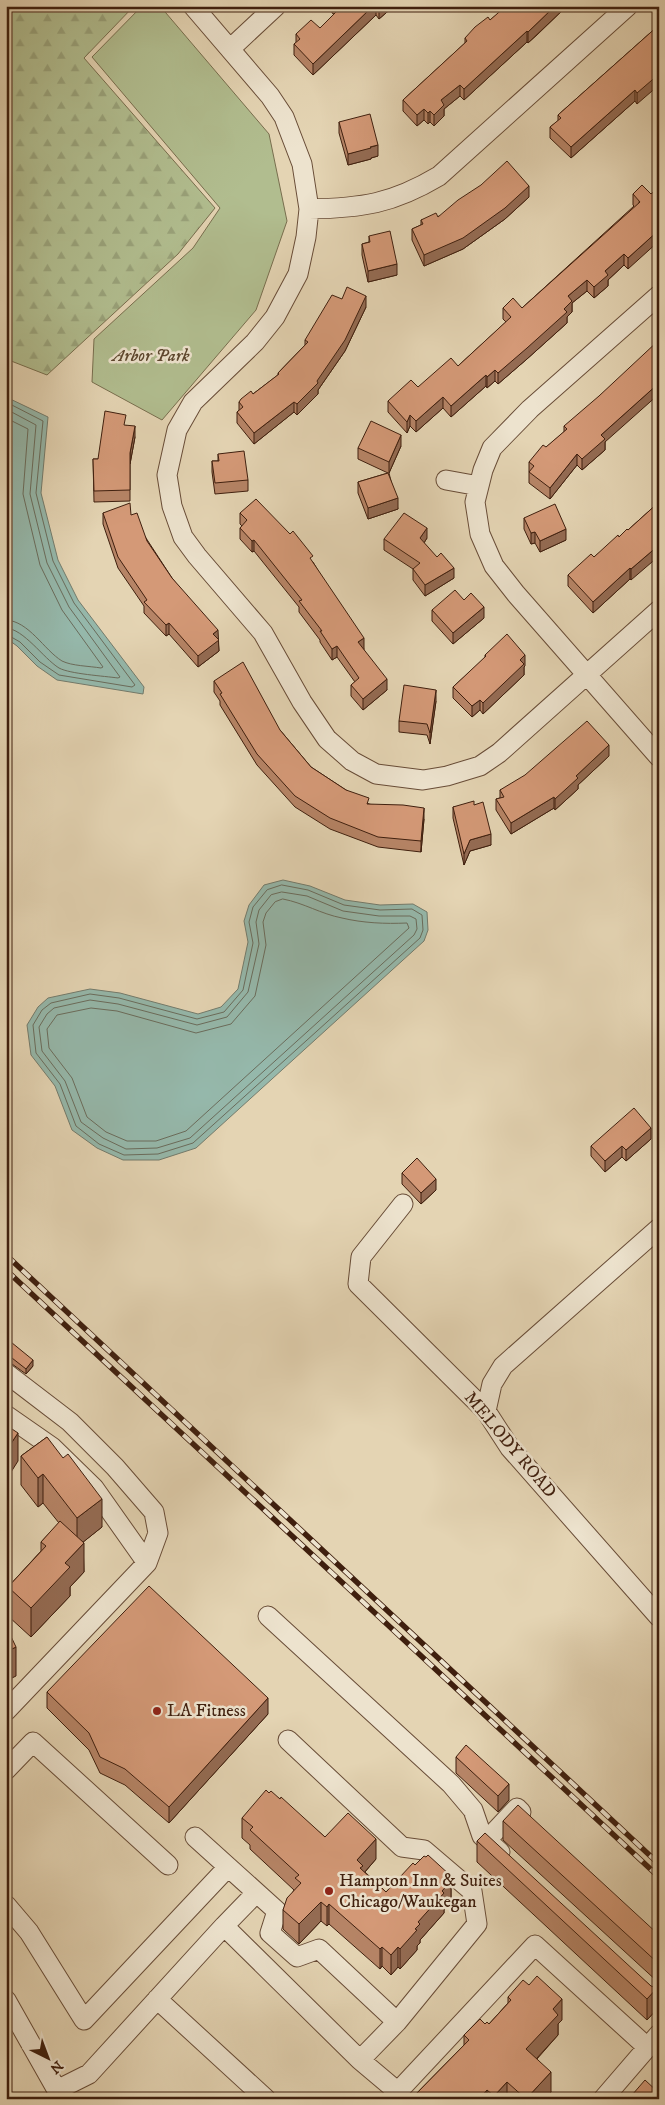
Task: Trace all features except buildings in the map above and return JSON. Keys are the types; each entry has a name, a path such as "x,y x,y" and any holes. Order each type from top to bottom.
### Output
{"street":[{"path":"193,6 270,96 284,117 302,164 309,208 306,238 298,274 275,317 255,342 193,402 176,430 167,475 172,506 183,537 263,633 302,702 327,739 352,760 376,774 423,780 447,776 480,766 499,753 659,610"},
{"path":"230,48 276,6"},
{"path":"309,208 352,208 384,202 418,189 438,176 628,6"},
{"path":"659,295 530,409 492,448 482,470 475,502 480,534 494,566 516,594 659,757"},
{"path":"446,480 479,486"},
{"name":"MELODY ROAD","path":"403,1204 361,1257 358,1284 486,1411 510,1448 659,1617"},
{"path":"486,1411 492,1384 503,1366 659,1228"},
{"path":"6,1373 70,1422 115,1467 154,1512 158,1532 147,1563 6,1711"},
{"path":"6,1414 52,1447 94,1488 147,1563"},
{"path":"268,1616 451,1784 473,1810 482,1836 516,1866"},
{"path":"288,1740 402,1847 424,1850 472,1891 477,1924 397,2022 360,2060"},
{"path":"6,1770 33,1742 168,1865"},
{"path":"487,1840 517,1808 531,1821"},
{"path":"194,1837 282,1915 270,1933 297,1957 313,1944 397,2022"},
{"path":"6,1905 29,1932 84,2020 228,1867"},
{"path":"6,2000 60,2094 89,2074 256,1893"},
{"path":"224,1926 395,2095 535,1945 653,2040 603,2099"},
{"path":"157,2000 266,2099"}],"green space":[{"path":"6,6 134,6 84,58 215,208 178,254 47,375 6,359"},
{"name":"Arbor Park","path":"142,6 160,6 269,134 287,221 256,310 162,420 92,382 94,339 193,248 220,208 92,57"}],"water":[{"path":"6,397 48,417 41,493 58,560 78,600 144,687 143,694 57,680 37,666 6,638"},
{"path":"283,880 310,886 345,900 380,905 413,904 427,912 428,930 424,941 196,1148 159,1160 123,1160 97,1148 72,1130 55,1086 31,1055 27,1025 38,1007 48,998 90,989 120,993 198,1014 221,1007 238,989 248,942 244,921 249,905 264,885"}],"railway":[{"path":"6,1255 659,1864"},
{"path":"6,1270 659,1877"}],"place":[{"name":"LA Fitness","path":"157,1711"},
{"name":"Hampton Inn & Suites Chicago/Waukegan","path":"329,1891"}]}
